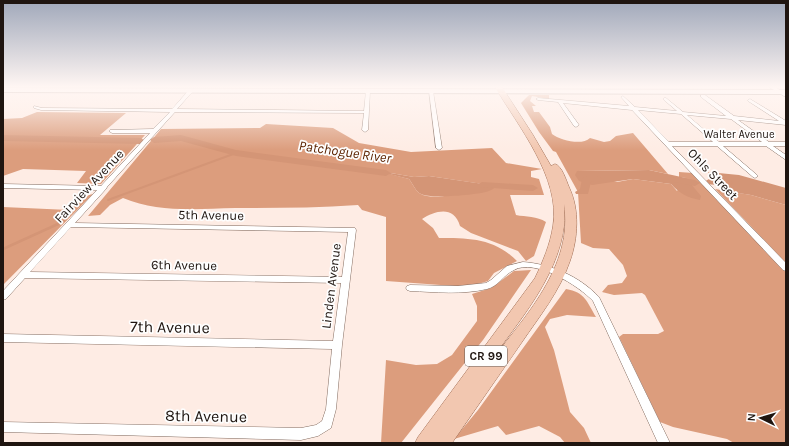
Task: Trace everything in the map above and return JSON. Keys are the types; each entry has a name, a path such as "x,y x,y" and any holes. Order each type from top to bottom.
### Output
{"main road":[{"name":"CR 99","path":"442,443 537,310 553,271 560,226 557,190 552,175 514,108"},
{"name":"CR 99","path":"424,443 536,286 553,271"}],"street":[{"path":"38,108 366,112"},
{"path":"365,130 366,108"},
{"path":"433,108 439,148"},
{"path":"564,108 576,125"},
{"path":"621,108 786,123"},
{"path":"676,108 755,176"},
{"path":"719,108 786,158"},
{"path":"762,108 786,123"},
{"name":"Ohls Street","path":"634,109 786,268"},
{"name":"Fairview Avenue","path":"3,297 174,110"},
{"path":"112,131 155,131"},
{"name":"Walter Avenue","path":"668,144 786,144"},
{"path":"3,186 104,188"},
{"name":"5th Avenue","path":"69,225 352,230"},
{"name":"Linden Avenue","path":"337,345 352,230"},
{"path":"410,288 464,290 489,286 507,270 516,265 525,265 553,271 583,285 596,298 664,443"},
{"name":"6th Avenue","path":"23,275 345,280"},
{"name":"7th Avenue","path":"3,338 337,345"},
{"name":"8th Avenue","path":"3,427 301,434 318,430 327,424 331,409 337,345"}],"shaded area":[{"path":"524,108 533,108 534,112 539,112 550,127 552,134 565,140 582,142 590,138 604,142 610,141 616,136 633,133 668,174 649,170 578,171 617,182 633,179 671,184 677,191 686,178 679,177 679,172 693,173 786,272 786,443 734,443 727,439 673,427 660,422 619,337 623,334 658,334 664,331 645,295 642,293 614,295 602,292 608,285 622,283 627,276 623,265 609,249 593,248 581,243 578,192 556,152 553,151"},
{"path":"37,112 126,113 100,135 145,135 101,184 77,183 86,171 23,169 3,176 3,119 22,118"},
{"path":"266,124 333,128 359,143 411,152 492,148 506,163 542,169 531,171 531,177 539,179 544,195 510,195 516,215 535,218 546,222 534,256 526,261 518,251 471,233 460,226 457,219 449,212 438,212 422,219 433,228 439,238 461,238 481,241 508,253 517,261 494,273 488,281 468,287 386,281 386,217 362,210 358,205 296,208 178,209 150,206 123,198 110,205 100,215 88,216 161,129 260,128","holes":["379,171 414,177 429,176 496,186 447,196 428,196 418,192 409,179"]},
{"path":"373,170 414,177 429,176 497,186 492,190 475,194 454,196 426,195 418,192 409,179"},
{"path":"649,170 686,178 701,196 700,200 684,195 671,184 633,179 592,185 579,181 575,175 577,171"},
{"path":"708,172 739,175 786,188 786,205 751,195 725,191 713,182"},
{"path":"715,189 751,195 786,205 786,263"},
{"path":"93,194 3,285 3,207 69,210 89,195"},
{"path":"531,270 483,340 401,443 381,443 386,360 416,365 437,364 452,355 477,321 477,306 472,294 491,288 514,271"},
{"path":"566,289 572,290 585,298 596,317 567,315 550,319 545,327 554,350 570,412 584,428 591,443 565,443 560,437 539,426 506,435 498,426 454,439 478,410"}],"waterway":[{"name":"Patchogue River","path":"3,138 141,141"},
{"name":"Patchogue River","path":"154,140 181,138 236,153 386,173"},
{"path":"108,200 236,153"},
{"name":"Patchogue River","path":"580,192 584,192 587,179 597,179"},
{"name":"Patchogue River","path":"676,180 695,183"},
{"name":"Patchogue River","path":"709,182 728,183"},
{"name":"Patchogue River","path":"482,185 533,188"},
{"path":"58,224 64,221"},
{"path":"3,249 58,224"}]}
